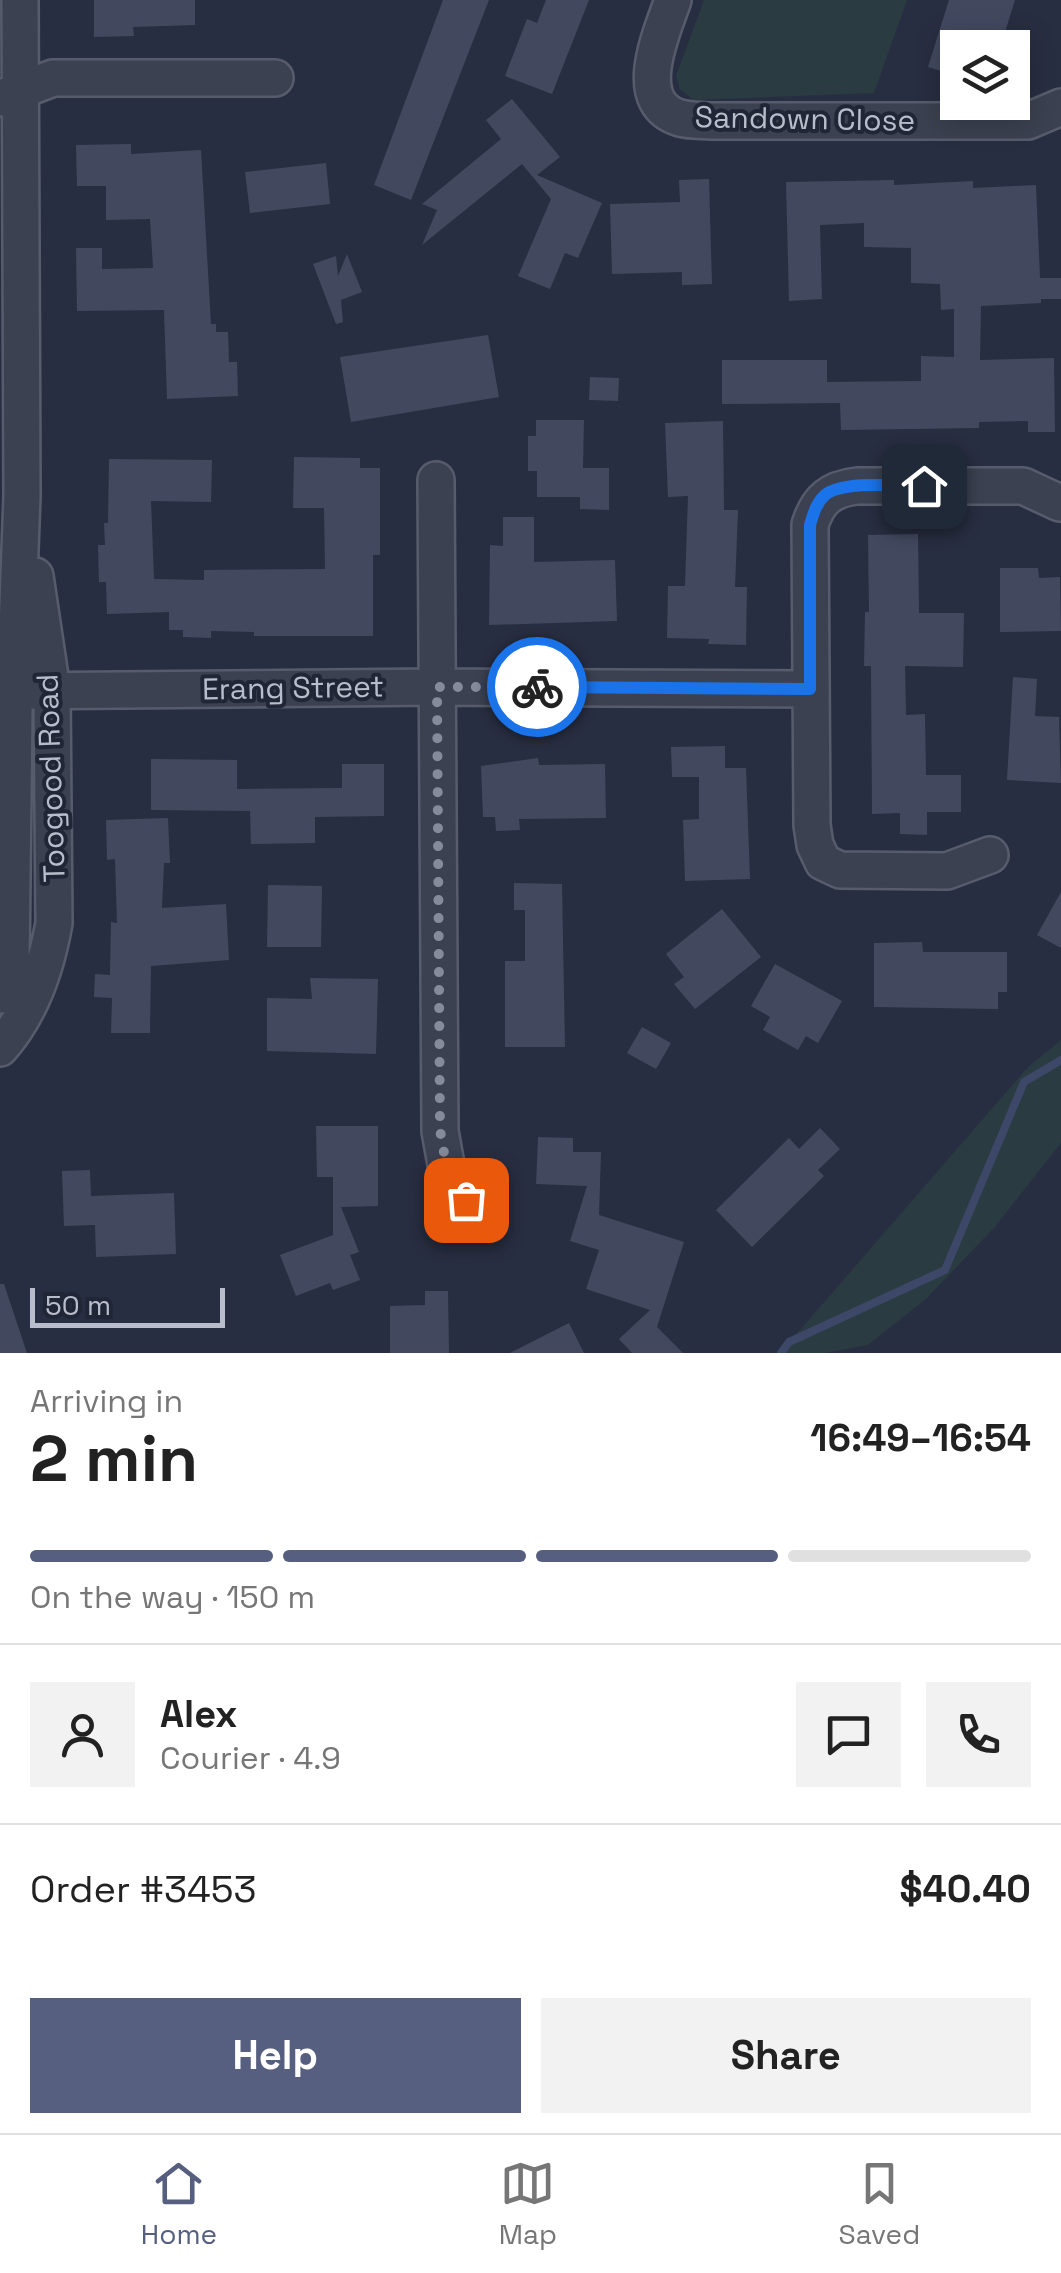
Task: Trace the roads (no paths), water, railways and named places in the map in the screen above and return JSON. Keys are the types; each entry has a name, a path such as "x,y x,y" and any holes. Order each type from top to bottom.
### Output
{"street":[{"name":"Toogood Road","path":"0,995 11,964 22,496 10,94 20,0"},
{"name":"Sandown Close","path":"673,0 655,50 651,81 657,100 677,118 1028,120 1061,107"},
{"path":"10,94 54,78 274,78"},
{"path":"436,480 440,1130 447,1170 466,1200"},
{"path":"990,855 947,871 840,870 823,862 812,825 810,525 825,496 841,488 858,486 1023,486 1060,503"},
{"name":"Toogood Road","path":"0,1048 34,996 48,959 54,923 52,690 22,496"},
{"name":"Erang Street","path":"15,691 810,689"}],"waterway":[{"path":"781,1353 789,1342 945,1270 1024,1082 1061,1060"}]}
